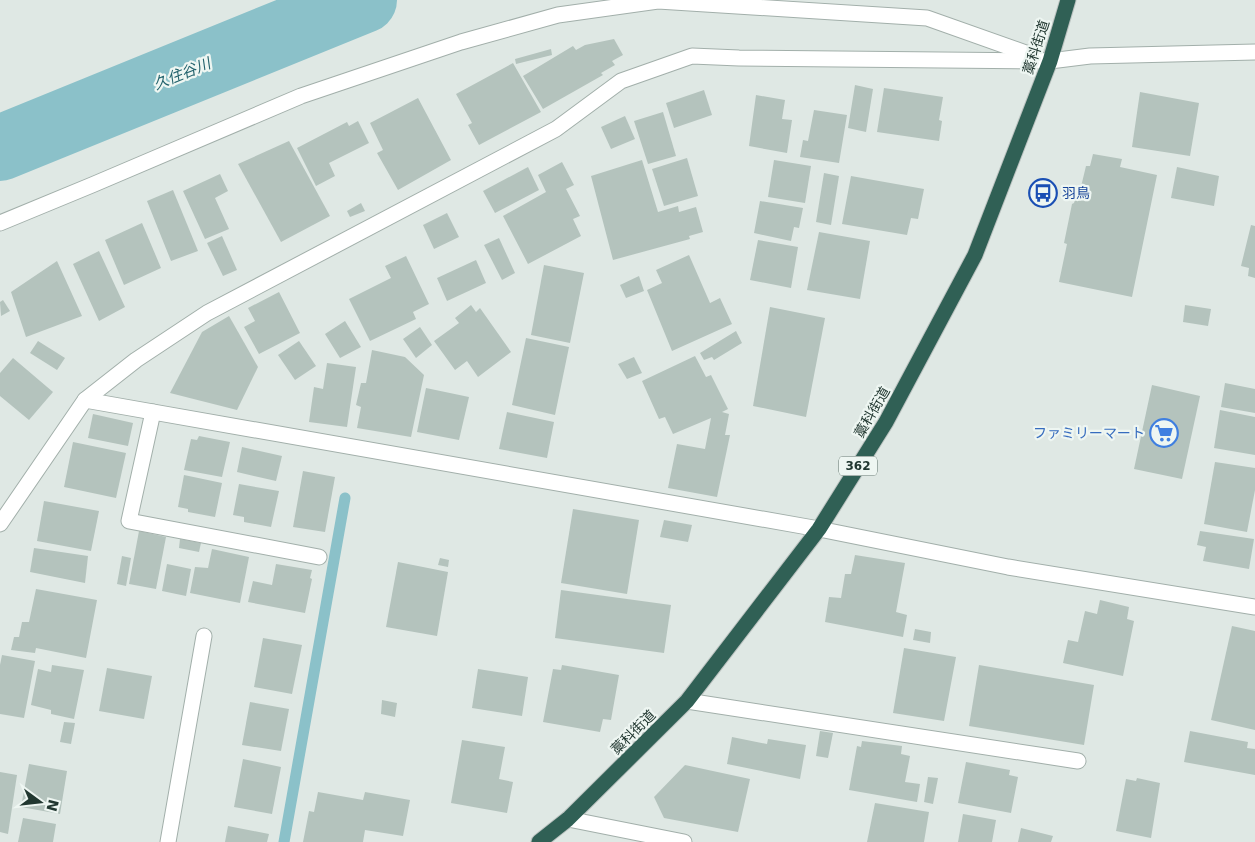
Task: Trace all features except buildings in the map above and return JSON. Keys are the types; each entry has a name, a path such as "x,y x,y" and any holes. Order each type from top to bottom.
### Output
{"highway":[{"name":"藁科街道","path":"539,842 568,819 687,701 818,529 886,422 975,255 1050,61 1068,0"}],"street":[{"path":"0,223 301,96 461,42 558,16 658,0 927,18 1050,61"},
{"path":"0,524 85,400 136,360 207,313 556,129 621,81 692,56 1050,61 1090,56 1255,52"},
{"path":"85,400 818,529 1008,567 1255,607"},
{"path":"153,412 129,520 319,557"},
{"path":"168,842 204,636"},
{"path":"687,701 1078,761"},
{"path":"568,819 684,842"}],"waterway":[{"name":"久住谷川","path":"0,148 364,0"},
{"path":"284,842 345,498"}],"place":[{"name":"羽鳥","path":"1043,193"},
{"name":"ファミリーマート","path":"1164,433"}]}
